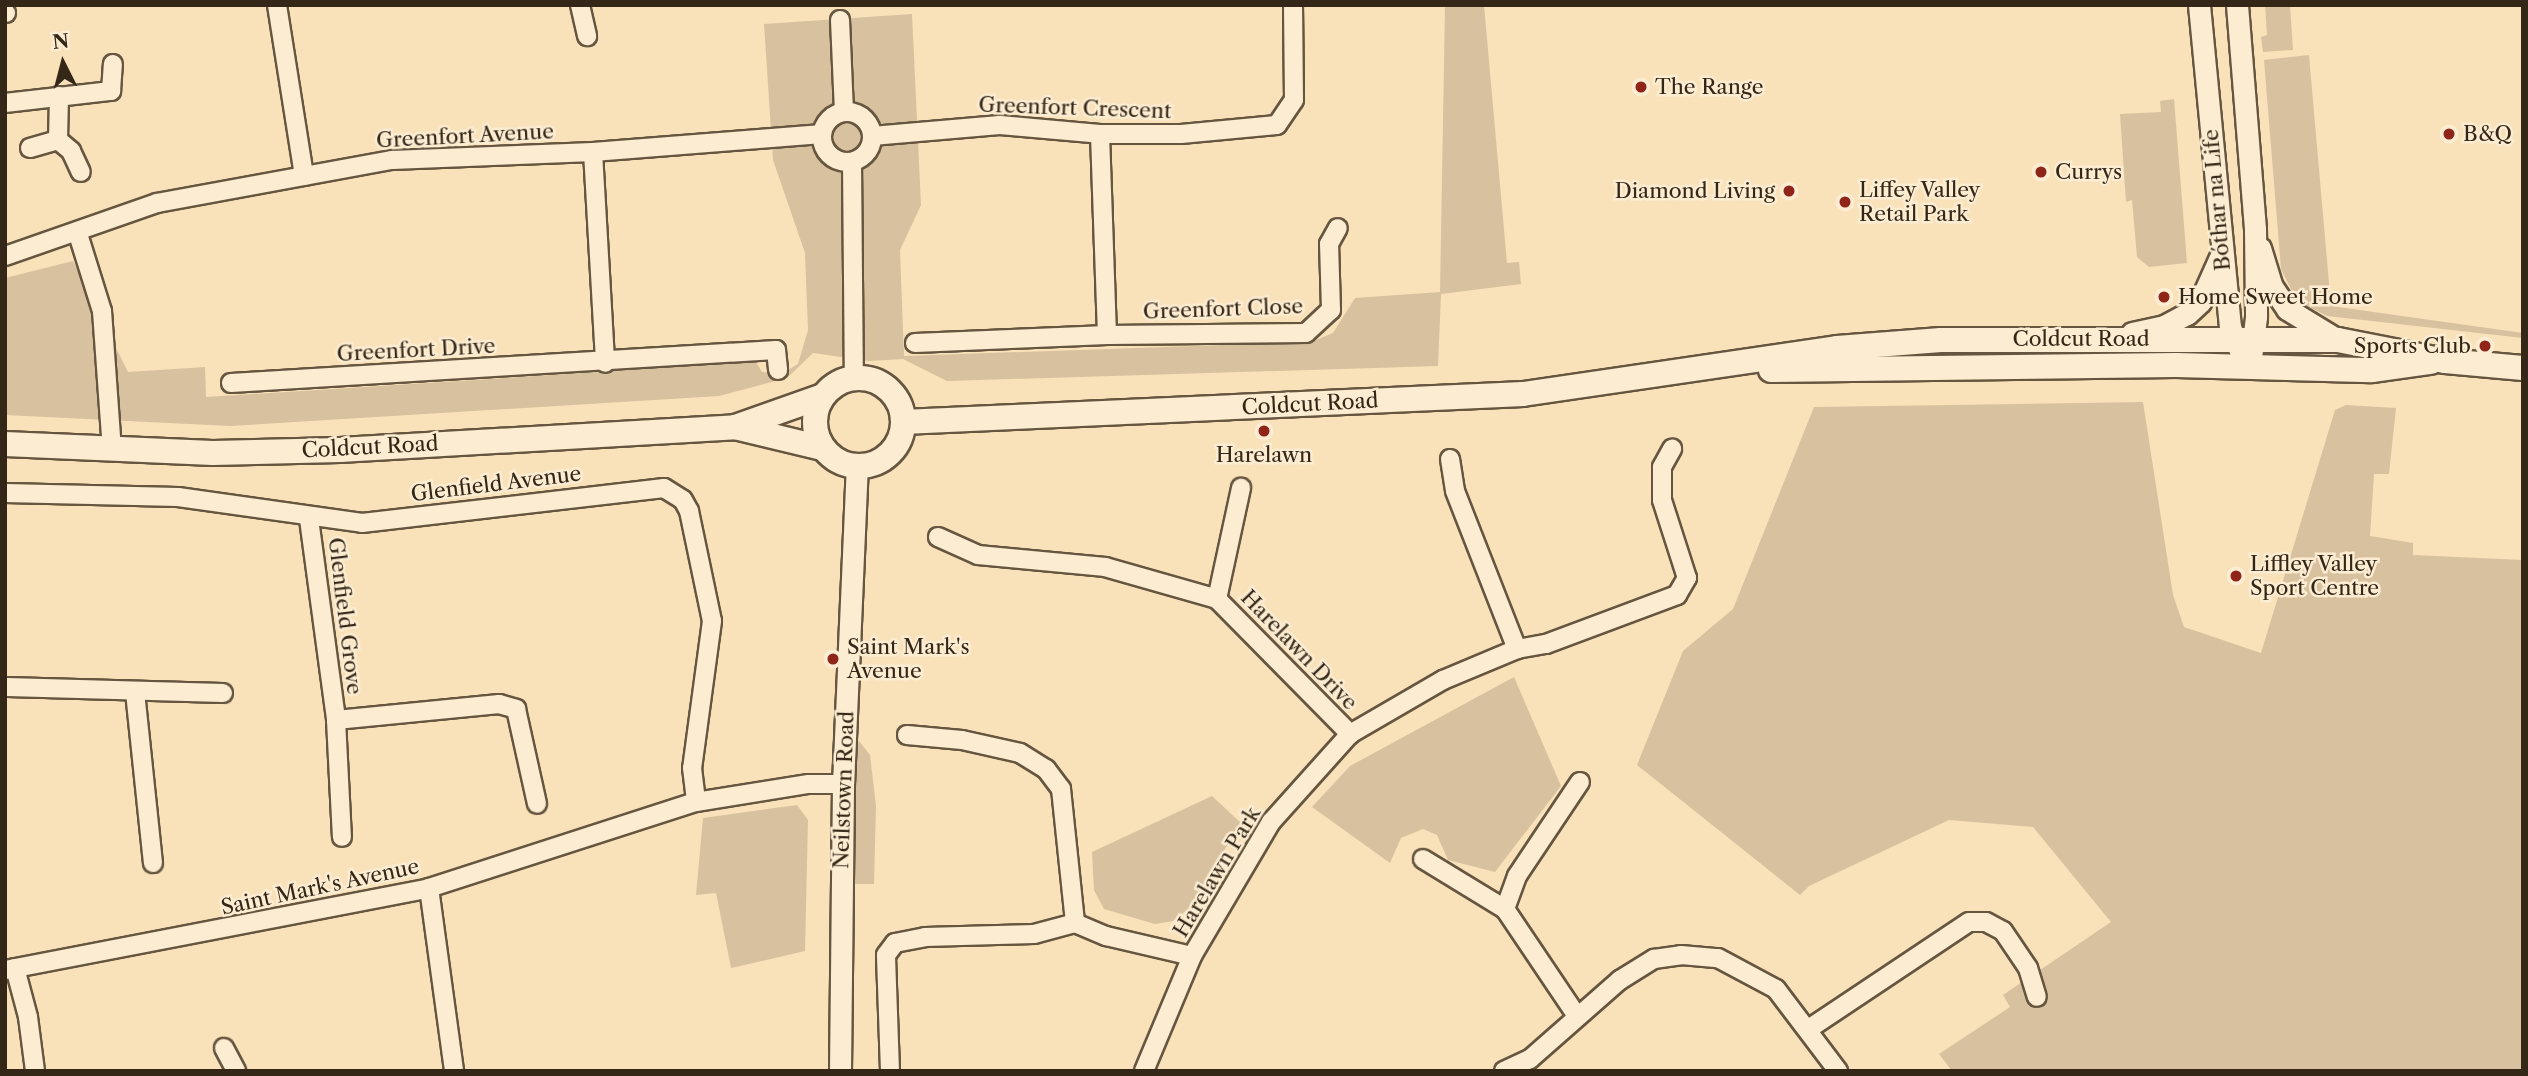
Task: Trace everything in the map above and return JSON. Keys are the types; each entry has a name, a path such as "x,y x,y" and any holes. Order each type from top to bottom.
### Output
{"main road":[{"name":"Coldcut Road","path":"903,422 1523,394 1876,345 2116,337 2338,340 2445,360 2523,368"},
{"name":"Coldcut Road","path":"1716,368 1833,372 2248,366 2372,370 2445,360"},
{"name":"Coldcut Road","path":"5,444 113,449 340,450 735,426 823,396 854,378"},
{"path":"854,378 875,381 892,393 903,422 892,452 876,463 857,467"},
{"path":"822,448 814,425 823,396"},
{"name":"Coldcut Road","path":"735,426 822,448 842,464 857,467"}],"street":[{"path":"277,5 304,176"},
{"path":"580,5 587,36"},
{"name":"Greenfort Crescent","path":"872,136 1000,125 1100,134 1181,134 1278,125 1294,100 1293,5"},
{"name":"Bóthar na Life","path":"2199,5 2222,253 2244,339 2248,366"},
{"name":"Bóthar na Life","path":"2237,5 2255,229 2244,339"},
{"path":"840,20 844,112"},
{"path":"5,103 111,91 113,64"},
{"path":"59,96 58,140 81,172"},
{"path":"844,112 866,121 872,136 864,155 852,162 829,155 822,134 829,119 844,112"},
{"name":"Greenfort Avenue","path":"5,256 78,234 158,204 392,160 593,152 822,134"},
{"path":"1100,134 1107,335"},
{"path":"30,148 58,140"},
{"path":"593,152 605,363"},
{"path":"852,162 854,378"},
{"name":"Greenfort Close","path":"915,343 1107,335 1306,333 1332,310 1329,244 1338,228"},
{"path":"2255,229 2271,285 2286,307 2338,340"},
{"path":"78,234 102,311 113,449"},
{"path":"2116,337 2164,326 2187,314 2200,302 2222,253"},
{"name":"Greenfort Drive","path":"231,383 605,363 776,350 778,370"},
{"name":"Harelawn Park","path":"1144,1071 1192,956 1272,822 1350,734 1443,680 1517,649 1546,644 1677,595 1687,579 1662,500 1661,467 1672,449"},
{"path":"1450,459 1455,491 1517,649"},
{"name":"Neilstown Road","path":"840,1071 844,784 857,467"},
{"name":"Glenfield Avenue","path":"5,493 178,498 309,519 362,523 653,487 683,500 692,520 712,621 692,768 696,802"},
{"name":"Harelawn Drive","path":"1217,598 1241,488"},
{"name":"Glenfield Grove","path":"309,519 336,720 342,837"},
{"name":"Harelawn Drive","path":"938,537 978,555 1105,567 1217,598 1350,734"},
{"path":"5,687 223,693"},
{"path":"135,692 153,863"},
{"name":"Glenfield Grove","path":"336,720 499,704 516,709 537,804"},
{"path":"907,735 962,740 1020,753 1046,769 1060,789 1075,923"},
{"path":"1505,908 1517,876 1580,782"},
{"name":"Saint Mark's Avenue","path":"10,969 429,888 696,802 809,784 844,784"},
{"path":"1423,859 1505,908 1577,1016"},
{"path":"429,888 454,1071"},
{"path":"1810,1028 1969,922 1986,922 2003,932 2028,968 2038,997"},
{"path":"890,1071 886,954 895,943 925,937 1034,934 1075,923 1106,936 1192,956"},
{"path":"1504,1071 1530,1059 1620,980 1654,959 1681,955 1718,958 1776,989 1810,1028 1838,1071"},
{"path":"10,969 30,1027 35,1071"},
{"path":"224,1048 236,1071"}],"shaded area":[{"path":"1445,5 1484,5 1507,263 1519,262 1521,284 1441,294 1438,366 947,381 903,359 869,361 813,353 787,378 719,396 230,426 5,415 5,278 73,261 128,372 205,367 206,397 756,362 762,372 781,374 798,364 808,330 805,253 773,160 764,24 912,14 921,205 900,250 904,356 1311,342 1333,333 1355,298 1440,292"},
{"path":"2265,5 2290,5 2293,50 2263,52 2261,37 2267,35"},
{"path":"2309,55 2331,306 2523,333 2523,338 2327,316 2297,301 2281,269 2264,60"},
{"path":"2174,99 2187,263 2149,267 2137,257 2132,200 2126,202 2120,114 2161,112 2160,101"},
{"path":"2143,402 2173,595 2184,627 2261,653 2335,410 2346,405 2396,408 2389,474 2374,474 2370,536 2413,543 2413,555 2523,560 2523,1071 1952,1071 1939,1054 2010,1007 2003,995 2111,922 2033,827 1949,820 1809,886 1800,895 1637,765 1683,651 1733,609 1814,407"},
{"path":"1514,677 1561,786 1495,872 1448,860 1437,835 1423,829 1401,838 1390,863 1312,807 1350,766"},
{"path":"859,741 870,755 876,806 874,884 850,884 854,745"},
{"path":"1212,796 1241,823 1188,909 1173,921 1155,924 1104,909 1094,890 1092,852"},
{"path":"797,805 808,820 805,951 731,968 716,893 696,895 703,818"}],"place":[{"name":"The Range","path":"1641,87"},
{"name":"B&Q","path":"2449,134"},
{"name":"Currys","path":"2041,172"},
{"name":"Diamond Living","path":"1789,191"},
{"name":"Liffey Valley Retail Park","path":"1845,202"},
{"name":"Home Sweet Home","path":"2164,297"},
{"name":"Sports Club","path":"2485,346"},
{"name":"Harelawn","path":"1264,431"},
{"name":"Liffley Valley Sport Centre","path":"2236,576"},
{"name":"Saint Mark's Avenue","path":"833,659"}]}
